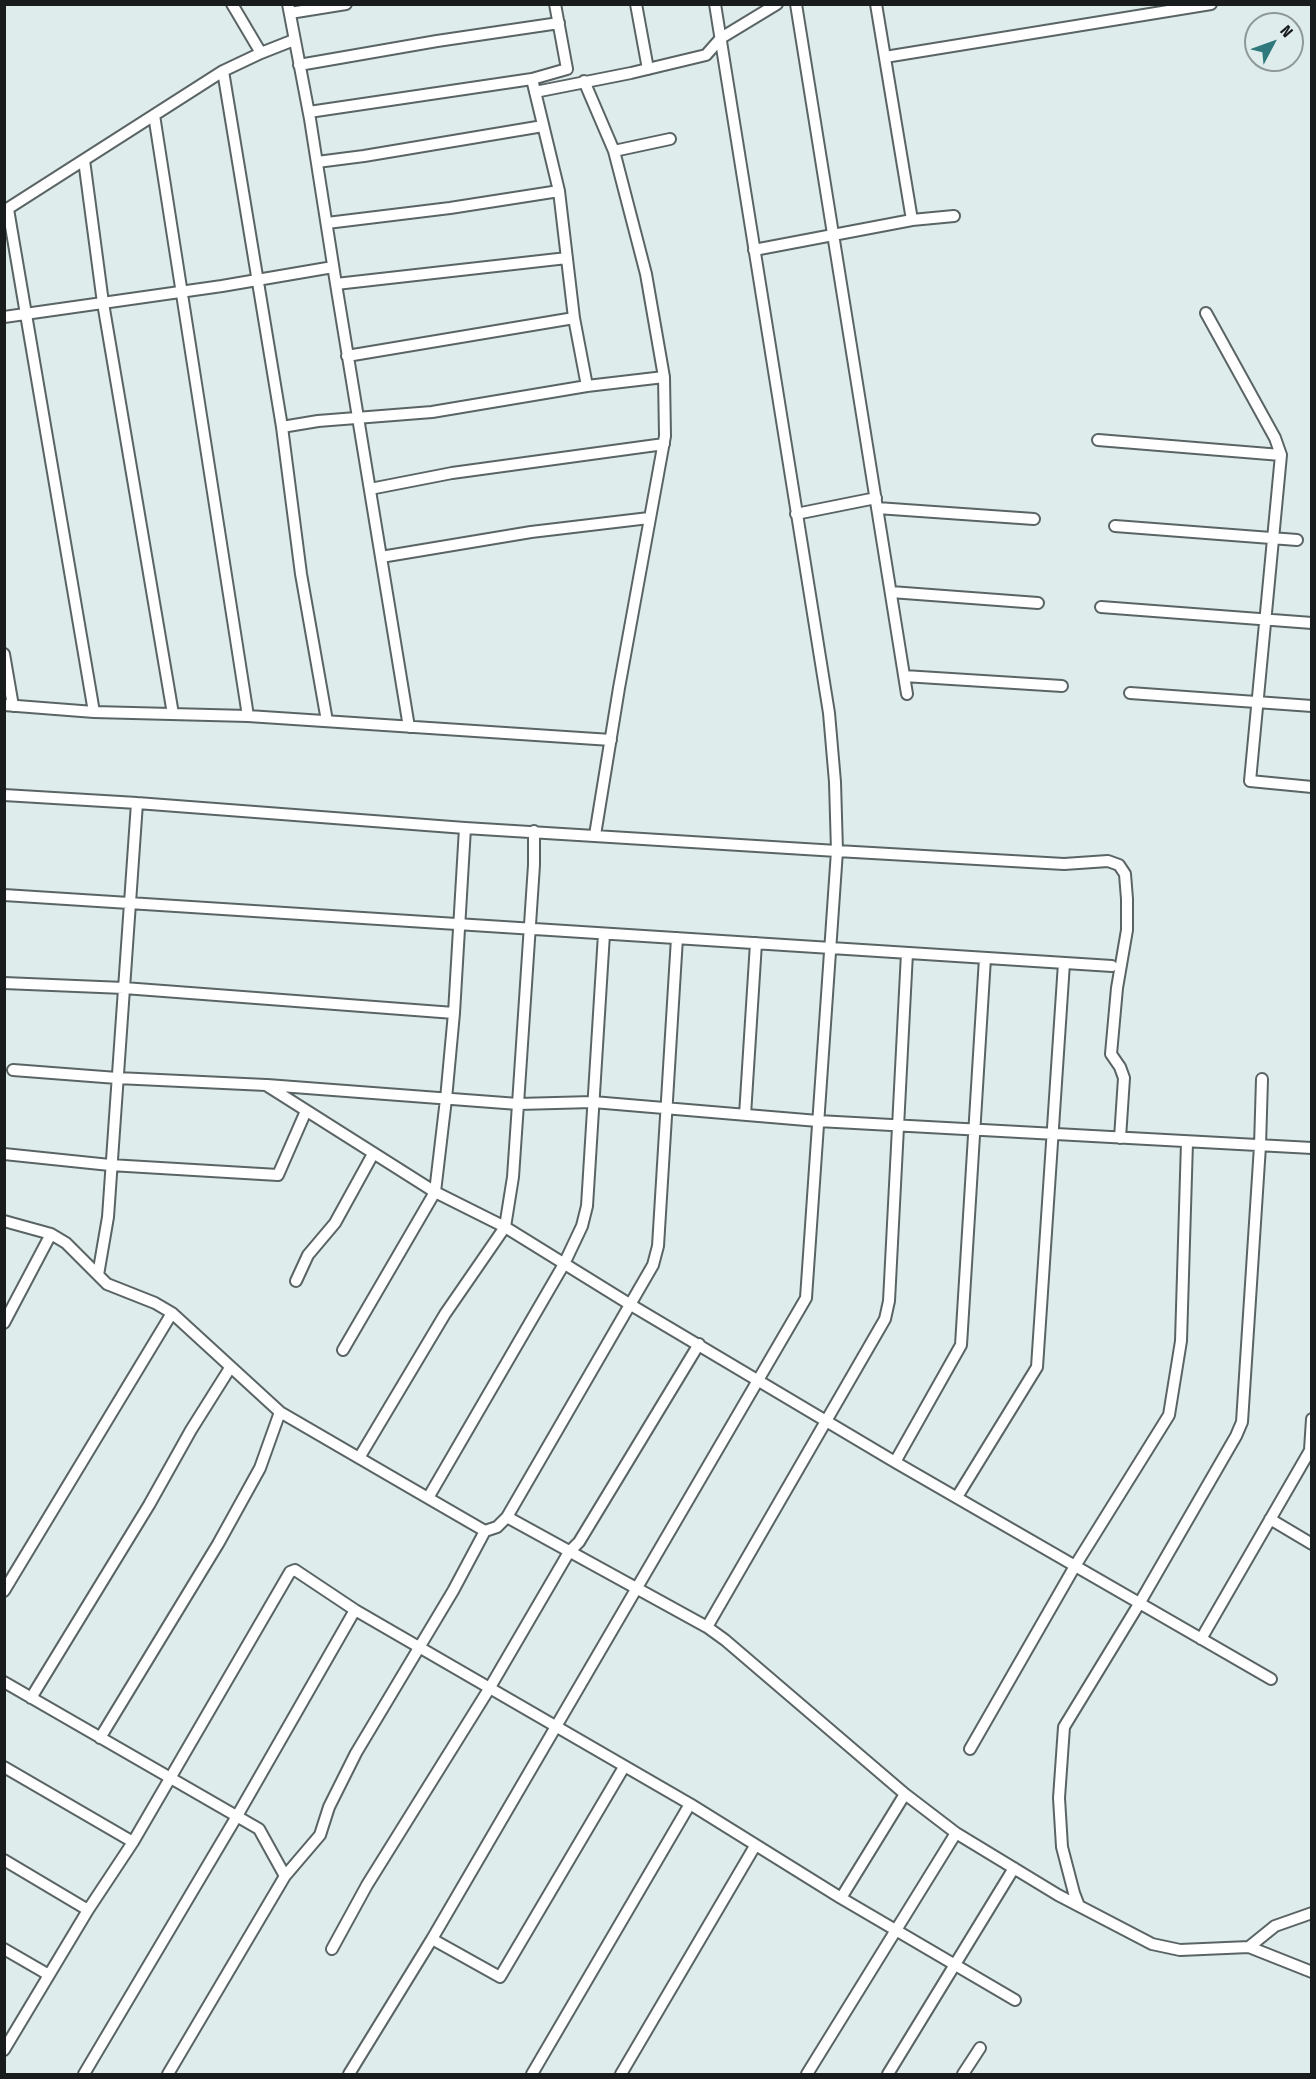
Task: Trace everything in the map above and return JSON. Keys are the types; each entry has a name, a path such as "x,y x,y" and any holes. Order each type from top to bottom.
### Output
{"street":[{"path":"232,4 261,53"},
{"path":"346,4 289,9 309,112 409,727"},
{"path":"309,112 532,79 567,69 555,4"},
{"path":"636,4 648,69"},
{"path":"349,2074 432,1939 806,1298 837,851 835,782 829,713 715,4"},
{"path":"535,92 706,55 721,38 777,4"},
{"path":"796,4 908,694"},
{"path":"876,4 912,220"},
{"path":"885,57 1211,4"},
{"path":"299,65 437,40 559,23"},
{"path":"94,712 26,313 6,210 223,71 294,40"},
{"path":"223,71 282,427 302,574 327,721"},
{"path":"532,79 559,191 574,318 587,386"},
{"path":"584,81 614,151 646,274 664,377 666,436 649,518 595,835"},
{"path":"154,115 248,716"},
{"path":"317,162 543,126"},
{"path":"614,151 670,139"},
{"path":"84,160 103,303 173,714"},
{"path":"327,223 450,208 559,191"},
{"path":"754,250 912,220 954,216"},
{"path":"336,284 567,258"},
{"path":"4,317 333,267"},
{"path":"1206,313 1275,438 1281,455 1250,781 1311,787"},
{"path":"347,356 574,318"},
{"path":"282,427 358,417 432,412 587,386 664,377"},
{"path":"1098,440 1281,455"},
{"path":"369,489 452,473 664,444"},
{"path":"796,514 877,503 1034,519"},
{"path":"381,557 531,532 649,518"},
{"path":"1115,526 1298,540"},
{"path":"891,592 1038,603"},
{"path":"1101,607 1311,623"},
{"path":"4,654 9,706 94,712 248,716 611,740"},
{"path":"904,676 1062,687"},
{"path":"1130,693 1311,706"},
{"path":"4,795 465,828 837,851 1064,864 1108,861 1119,865 1125,874 1127,899 1126,930 1117,988 1111,1054 1124,1078 1120,1138"},
{"path":"98,1275 108,1217 137,803"},
{"path":"343,1350 435,1192 454,1013 465,828"},
{"path":"360,1458 445,1314 505,1227 513,1177 530,929 534,831"},
{"path":"4,895 1112,966"},
{"path":"428,1498 564,1264 582,1226 587,1206 604,933"},
{"path":"168,2074 285,1876 320,1835 329,1807 356,1753 453,1591 485,1531 497,1527 507,1517 652,1265 658,1245 677,938"},
{"path":"745,1115 756,943"},
{"path":"707,1627 885,1319 889,1301 907,953"},
{"path":"895,1462 961,1345 985,958"},
{"path":"957,1497 1037,1367 1064,963"},
{"path":"4,983 124,988 454,1013"},
{"path":"13,1070 117,1078 266,1085 518,1104 593,1102 818,1121 1311,1148"},
{"path":"1079,1906 1062,1847 1059,1798 1064,1727 1139,1604 1242,1422 1260,1146 1262,1079"},
{"path":"266,1085 435,1192 505,1227 895,1462 1271,1679"},
{"path":"4,1155 110,1165 278,1175 306,1111"},
{"path":"970,1749 1075,1566 1169,1415 1181,1341 1187,1142"},
{"path":"296,1281 308,1255 335,1223 373,1154"},
{"path":"4,1221 51,1234 66,1244 107,1284 172,1313 280,1412 485,1531"},
{"path":"4,1323 51,1234"},
{"path":"4,1591 172,1313"},
{"path":"332,1949 367,1885 489,1689 569,1552 579,1542 699,1344"},
{"path":"31,1698 230,1368"},
{"path":"100,1738 218,1544 260,1468 280,1412"},
{"path":"1201,1639 1311,1449 1311,1419"},
{"path":"507,1517 707,1627 905,1794 956,1833 1079,1906 1152,1944 1180,1950 1249,1947 1311,1972"},
{"path":"1270,1519 1311,1544"},
{"path":"6,2042 133,1842 290,1572 295,1570 355,1610 690,1804 841,1898 1015,2000"},
{"path":"84,2074 237,1816 355,1610"},
{"path":"4,1682 259,1829 285,1876"},
{"path":"4,1767 133,1842"},
{"path":"432,1939 500,1977 624,1767"},
{"path":"841,1898 905,1794"},
{"path":"532,2074 690,1804"},
{"path":"807,2074 956,1833"},
{"path":"621,2074 755,1846"},
{"path":"4,1860 88,1910"},
{"path":"888,2074 1014,1868"},
{"path":"1249,1947 1275,1926 1311,1913"},
{"path":"4,1949 49,1976"},
{"path":"963,2074 980,2048"}]}
